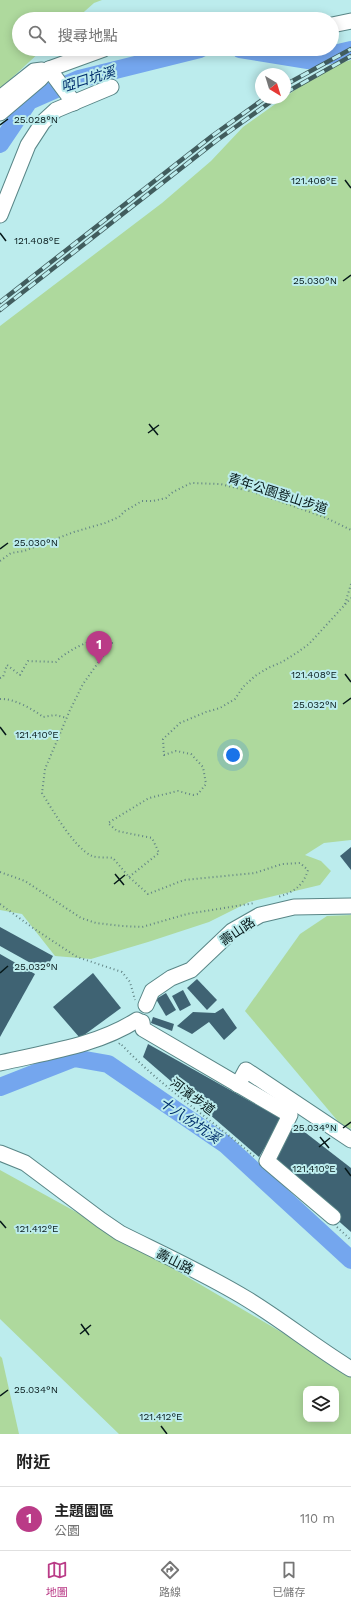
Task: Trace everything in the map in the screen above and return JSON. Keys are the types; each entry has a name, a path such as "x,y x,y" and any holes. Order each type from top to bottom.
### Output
{"street":[{"path":"339,24 351,21"},
{"path":"0,113 40,79 52,74 82,56"},
{"path":"0,98 34,71 52,74 74,103"},
{"path":"0,215 28,145 43,122 56,110 111,87"},
{"name":"壽山路","path":"0,1063 92,1042 124,1028 141,1013 152,991 171,978 191,970 232,931 260,915 294,907 351,906"},
{"path":"141,1013 143,1029 290,1115 267,1161 334,1221"},
{"path":"238,1085 246,1070 351,1140"},
{"name":"壽山路","path":"0,1153 25,1164 101,1220 120,1232 246,1299 305,1340 351,1369"}],"path":[{"name":"青年公園登山步道","path":"0,561 11,553 24,552 74,532 105,523 119,517 125,511 142,501 153,501 166,498 173,492 191,483 220,484 253,492 324,517 351,530"},
{"path":"345,605 351,584"},
{"path":"130,877 159,853 152,838 117,831 108,823 149,798 178,791 194,795 198,794 206,784 203,767 190,754 176,750 164,754 163,739 180,723 220,708 235,699 255,676 282,662 309,644 351,598"},
{"path":"0,678 3,677 7,664 20,674 28,661 56,662 65,654 89,642 102,638 108,639 112,643 83,684 45,769 42,793 69,834 83,850 92,856 113,858 148,894 184,880 255,873 282,864 300,863 308,870 304,881 290,893 276,898"},
{"path":"0,699 10,700 32,708 43,717 55,715 67,718"},
{"path":"0,872 25,881 81,918 96,923 142,927 187,914 257,903"},
{"path":"0,904 77,957 122,972 130,982 141,1013"},
{"name":"河濱步道","path":"112,1045 120,1043 141,1065 166,1087 207,1117 260,1161"},
{"path":"334,1221 351,1240"}],"green space":[{"path":"0,0 102,0 94,3 84,12 12,12 12,56 35,56 0,89"},
{"path":"351,60 351,840 324,843 305,855 321,861 331,871 320,885 249,902 209,922 91,959 55,956 22,914 0,910 0,326 162,203 211,161 243,127 275,104 291,104 291,93 327,67"},
{"path":"351,915 351,1128 347,1132 245,1011 300,934 327,916"},
{"path":"0,1170 87,1218 351,1373 351,1434 119,1434 0,1319"},
{"path":"0,1356 2,1358 19,1434 0,1434"}],"building":[{"path":"351,847 351,870 340,856"},
{"path":"0,927 53,956 45,971 0,946"},
{"path":"0,954 35,974 0,1037"},
{"path":"93,973 121,1008 80,1038 53,1007"},
{"path":"197,979 217,1000 207,1010 187,988"},
{"path":"183,990 191,1005 180,1011 172,996"},
{"path":"166,993 176,1010 166,1016 156,999"},
{"path":"223,1008 237,1028 224,1040 209,1022 192,1034 177,1026 193,1012 215,1013"},
{"path":"153,1017 174,1024 172,1031 151,1023"},
{"path":"148,1044 282,1119 259,1157 143,1057"},
{"path":"293,1123 351,1168 351,1232 273,1163"}],"waterway":[{"name":"啞口坑溪","path":"339,53 351,50"},
{"name":"啞口坑溪","path":"0,144 29,101 79,79 172,56"},
{"name":"啞口坑溪","path":"283,56 308,60 325,56"},
{"name":"十八份坑溪","path":"0,1087 74,1058 108,1064 225,1144 351,1260"}],"railway":[{"path":"339,56 351,49"},
{"path":"291,82 338,56"},
{"path":"291,90 351,56"},
{"path":"0,302 212,136 257,104"},
{"path":"0,310 216,141 268,104"}],"place":[{"name":"主題園區","path":"99,664"}]}
